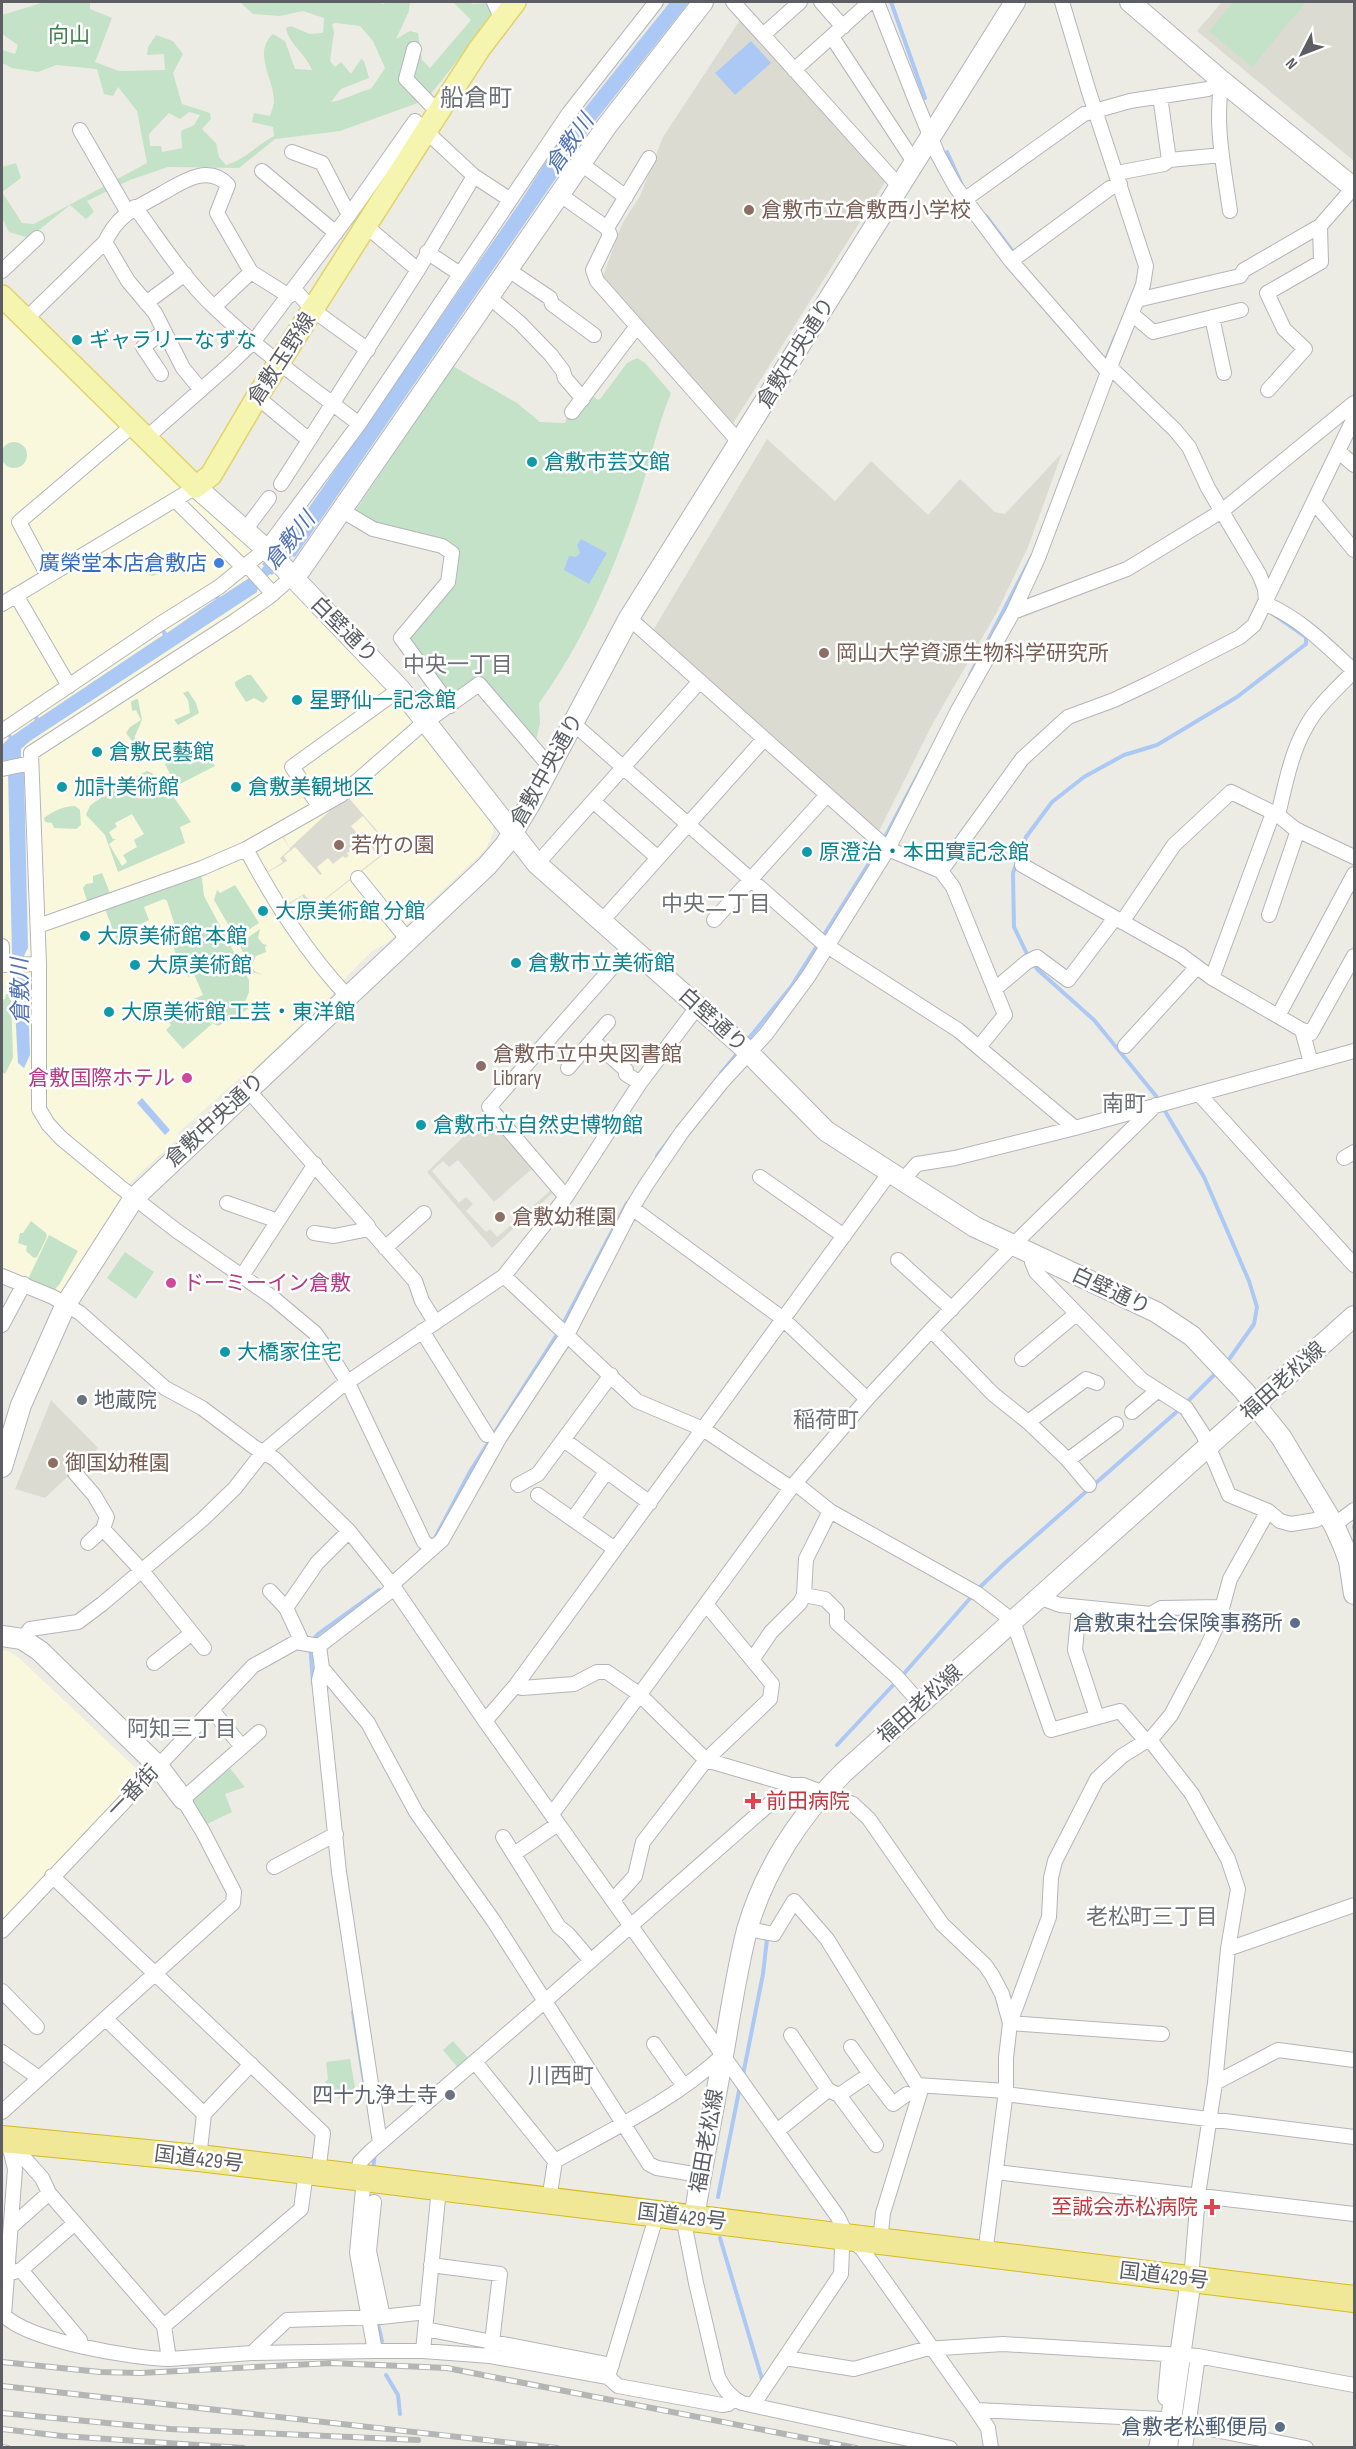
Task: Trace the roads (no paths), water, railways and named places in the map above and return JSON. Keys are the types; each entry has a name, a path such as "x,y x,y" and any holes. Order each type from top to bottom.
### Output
{"highway":[{"name":"国道429号","path":"3,2139 198,2158 312,2172 368,2183 549,2200 1354,2299"}],"main road":[{"name":"倉敷玉野線","path":"196,487 211,475 257,397 313,310 358,221 420,126 437,104 498,10 515,2"},
{"path":"2,296 196,487"}],"street":[{"path":"432,1548 424,1542 348,1383 315,1334 272,1297 134,1198 61,1138 48,1124 39,1109 34,964 38,926 28,764 31,753 188,652 257,577 278,562 358,423 509,199 591,82 656,2"},
{"path":"278,562 301,569 580,163 704,2"},
{"path":"733,2 899,186"},
{"path":"763,35 800,2"},
{"path":"821,2 843,27"},
{"path":"794,70 870,2"},
{"path":"877,2 947,172 1015,257 1108,366 1189,447 1208,488 1225,509 1259,574 1265,589 1266,604"},
{"name":"倉敷中央通り","path":"2,1467 21,1405 66,1304 134,1198 487,866 512,834 574,724 629,618 1015,2"},
{"name":"一番街","path":"2,1931 253,1665 296,1642 311,1644 388,1593 441,1540 632,1208 682,1132 748,1052 766,1034 884,845 1013,612 1038,558 1108,366 1145,280 1146,266 1083,94 1068,44 1062,2"},
{"path":"1130,2 1222,81 1354,187 1320,226 1244,270 1239,276 1137,300"},
{"path":"832,37 914,162"},
{"path":"414,50 406,79 437,104"},
{"path":"968,197 1091,112 1130,101 1208,89 1222,81"},
{"path":"1222,81 1218,102 1230,211"},
{"path":"1160,96 1170,160"},
{"path":"420,126 474,176 509,199"},
{"path":"80,130 131,210 214,308 279,363 358,423"},
{"path":"292,152 322,163 358,221 418,270"},
{"path":"1015,257 1117,182 1170,160 1222,154"},
{"path":"607,228 650,158"},
{"path":"580,163 626,197"},
{"path":"262,171 336,233"},
{"path":"26,320 105,242 112,229 131,210 183,180 204,174 224,181 228,185 217,213 251,273 291,292 368,350"},
{"path":"281,484 368,350 474,176"},
{"path":"559,194 607,228 610,235 593,270 597,281 740,442"},
{"path":"48,576 18,522 201,390 254,340 336,233 358,221"},
{"path":"1268,390 1305,350 1284,328 1267,293 1321,262 1320,226"},
{"path":"2,271 37,238"},
{"path":"105,242 128,281 155,313 183,369 201,390"},
{"path":"427,252 460,274"},
{"path":"507,269 550,298 552,304 594,335"},
{"path":"214,308 251,273"},
{"path":"146,303 185,274"},
{"path":"488,296 520,323 551,355 563,371 565,378 583,399"},
{"path":"1132,314 1153,332 1241,310"},
{"path":"1212,317 1224,373"},
{"path":"572,412 637,327"},
{"path":"161,374 143,347 164,332"},
{"path":"257,397 309,440"},
{"path":"1013,612 1127,569 1225,509 1354,403"},
{"path":"941,871 1022,759 1068,717 1124,695 1240,637 1254,625 1354,418"},
{"path":"1338,452 1354,465"},
{"path":"2,604 196,487"},
{"name":"白壁通り","path":"196,487 278,562 400,689 537,864 748,1052 826,1131 897,1175 954,1215 1156,1312 1183,1328 1203,1346 1256,1406 1344,1518 1354,1594"},
{"path":"245,530 269,498"},
{"path":"175,500 257,577"},
{"path":"1314,502 1354,550"},
{"path":"341,510 373,529 442,546 452,553 448,582 401,638 450,706"},
{"path":"2,731 219,587 257,577 278,562"},
{"path":"16,595 69,686"},
{"path":"1212,978 1276,814 1305,727 1354,671 1316,635 1266,604"},
{"path":"629,618 884,845 941,871 953,887 1005,1015 979,1047"},
{"path":"537,864 700,681"},
{"path":"38,926 202,868 246,849 341,795 426,722 479,684 550,768"},
{"path":"321,807 292,768 400,689"},
{"path":"574,724 823,943 958,1030 1075,1128"},
{"path":"601,922 764,739"},
{"path":"2,768 28,764"},
{"path":"995,989 1037,957 1068,981 1118,920 1174,845 1231,792 1276,814 1298,830 1354,857"},
{"path":"714,920 827,795"},
{"path":"594,802 658,858"},
{"path":"1269,915 1298,830"},
{"path":"246,849 298,936 348,997"},
{"path":"1022,865 1181,955 1212,978 1311,1034 1354,956"},
{"path":"1278,1016 1354,874"},
{"path":"358,878 408,940"},
{"path":"2,946 4,964 34,964"},
{"path":"566,1197 489,1107 631,946"},
{"path":"1125,1046 1197,967"},
{"path":"22,1639 30,1629 78,1622 143,1572 235,1488 263,1452 339,1388 504,1276 566,1197 640,1083 698,1006"},
{"path":"568,1068 608,1022"},
{"path":"1302,1030 1311,1063"},
{"path":"592,1040 626,1070 626,1074 640,1083"},
{"path":"485,1721 516,1685 782,1318 844,1236 897,1175 917,1164 955,1158 1075,1128 1354,1051"},
{"path":"248,1090 415,1281 422,1301 435,1322"},
{"path":"1198,1094 1354,1265"},
{"path":"514,1854 555,1819 639,1694 793,1486 867,1399 1013,1245 1160,1104"},
{"path":"242,1276 315,1164"},
{"path":"760,1177 844,1236"},
{"path":"227,1203 278,1221"},
{"path":"632,1208 782,1318 867,1399"},
{"path":"385,1248 424,1213"},
{"path":"314,1233 334,1236 369,1230"},
{"path":"1034,1254 1032,1262 1036,1272 1076,1314 1130,1368 1157,1391 1183,1406 1209,1448 1229,1495 1268,1511 1280,1521 1291,1524 1344,1518"},
{"path":"898,1260 952,1309"},
{"path":"2,1276 66,1304 89,1319 165,1388 202,1408 275,1459 296,1477 349,1532 393,1586 485,1721 838,2217 847,2236 862,2249 976,2410 988,2428 991,2448"},
{"path":"504,1276 612,1375 636,1401 702,1429 830,1511 975,1592 1013,1621 1052,1730 1120,1711 1188,1788 1228,1859 1238,1889 1228,1949 1215,2083 1198,2195 1183,2355 1167,2448"},
{"path":"2,1325 24,1284"},
{"path":"1022,1359 1076,1314"},
{"name":"福田老松線","path":"688,2218 700,2175 748,1929 762,1890 785,1845 823,1792 1354,1316"},
{"path":"422,1330 487,1435"},
{"path":"931,1330 993,1394 1028,1422 1068,1460 1089,1485"},
{"path":"518,1485 538,1474 612,1375"},
{"path":"1028,1422 1086,1379 1097,1383"},
{"path":"1132,1412 1157,1391"},
{"path":"1068,1460 1116,1424"},
{"path":"564,1440 650,1503"},
{"path":"573,1519 607,1471"},
{"path":"75,1473 94,1495 107,1517 103,1529 88,1543"},
{"path":"538,1495 615,1549"},
{"path":"752,1660 771,1632 800,1603 804,1594 806,1559 830,1511"},
{"path":"984,2254 1006,2092 1006,2058 1010,2023 1043,1930 1047,1926 1055,1861 1097,1779 1122,1756 1148,1741 1171,1715 1218,1623 1230,1579 1268,1511"},
{"path":"103,1529 143,1572 204,1648"},
{"path":"286,1608 317,1563 349,1532"},
{"path":"270,1591 286,1608 311,1644 322,1668 368,1723 416,1812 493,1920 649,2164 657,2168 700,2175"},
{"path":"804,1594 825,1599 837,1611 837,1623 898,1679 920,1703"},
{"path":"1041,1598 1060,1605 1151,1614 1161,1608 1221,1606"},
{"path":"613,1900 635,1876 643,1842 706,1760 770,1699 772,1684 706,1604"},
{"path":"1079,1607 1075,1650 1097,1717"},
{"path":"154,1663 192,1633"},
{"path":"2,1636 22,1639 40,1651 158,1766 183,1799 203,1832 234,1892 230,1907 2,2112"},
{"path":"322,1668 319,1680 332,1836 352,1994 376,2146"},
{"path":"516,1685 522,1688 574,1684 597,1672 607,1672 639,1694 706,1760 823,1792 853,1804 869,1819 942,1924 985,1965 1002,1994 1010,2023"},
{"path":"212,1710 242,1747"},
{"path":"183,1799 259,1732"},
{"path":"375,2351 377,2317 369,2251 368,2183 360,2162 791,1785"},
{"path":"274,1867 332,1836"},
{"path":"503,1837 559,1927 591,1961"},
{"path":"52,1876 323,2133 301,2209 164,2326"},
{"path":"748,1929 774,1934 794,1901 827,1940 912,2089 921,2093 883,2212 880,2241"},
{"path":"1228,1949 1354,1905"},
{"path":"2,1991 37,2027"},
{"path":"106,2019 204,2114"},
{"path":"1010,2023 1162,2034"},
{"path":"791,2035 876,2145"},
{"path":"654,2044 683,2085"},
{"path":"851,2047 893,2104 912,2089 1006,2092 1208,2120 1354,2137"},
{"path":"1215,2083 1278,2050 1354,2060"},
{"path":"2,2052 39,2078"},
{"path":"555,2161 683,2085 723,2055"},
{"path":"476,2062 555,2161 549,2200"},
{"path":"198,2158 204,2114 251,2064"},
{"path":"777,2131 833,2092 870,2074"},
{"path":"3,2139 14,2161 3,2310 8,2319 35,2333 144,2359 252,2353 491,2349"},
{"path":"3,2139 42,2178 47,2189 75,2223 164,2326 169,2359"},
{"path":"996,2172 1354,2214"},
{"path":"368,2183 357,2253 377,2317"},
{"path":"423,2351 439,2188"},
{"path":"12,2209 47,2189"},
{"path":"10,2227 47,2189"},
{"path":"657,2214 610,2371 618,2386 711,2403 728,2404 734,2399"},
{"path":"688,2218 696,2283 718,2377 724,2389 734,2399 950,2448"},
{"path":"6,2272 21,2270 75,2223"},
{"path":"753,2405 841,2274 842,2249 847,2236"},
{"path":"430,2265 500,2274 491,2349"},
{"path":"21,2270 80,2340 81,2345"},
{"path":"252,2353 288,2320 377,2317 427,2312"},
{"path":"425,2330 491,2349 610,2371"},
{"path":"785,2358 854,2369 932,2348 1003,2344 1183,2355 1354,2385"},
{"path":"1156,2448 1183,2355"},
{"path":"1183,2355 1190,2425 1185,2448"},
{"path":"976,2410 1163,2419"},
{"path":"1190,2425 1306,2448"}],"water":[{"name":"倉敷川","path":"670,2 689,2 596,120 295,557 292,556 272,575 270,574 260,584 257,592 21,749 21,768 24,773 28,948 23,959 23,966 27,977 30,1055 24,1068 18,1063 12,955 8,771 7,764 2,759 2,745 9,738 5,734 8,732 12,736 35,720 32,715 35,713 39,718 163,635 160,630 163,628 167,633 216,599 218,595 220,597 260,571 264,566 262,564 282,544 306,512 521,201 556,145 562,147 565,142 562,137"},
{"path":"751,41 771,63 735,95 715,73"},
{"path":"581,539 607,553 589,584 564,570 569,556 576,557 580,553 577,545"},
{"path":"142,1098 170,1130 165,1135 137,1103"}],"waterway":[{"path":"891,2 925,98"},
{"path":"947,152 963,187"},
{"path":"986,216 1014,253"},
{"path":"1104,364 1116,335"},
{"path":"970,675 1032,556"},
{"path":"1230,1358 1254,1324 1257,1307 1249,1281 1204,1177 1156,1096 1094,1020 1038,970 1028,956 1014,927 1013,873 1026,837 1052,802 1084,777 1124,755 1157,745 1237,697 1306,644 1306,637 1273,614"},
{"path":"884,839 928,756"},
{"path":"749,1038 791,987 880,846"},
{"path":"721,1073 736,1055"},
{"path":"657,1156 672,1136"},
{"path":"562,1326 627,1203"},
{"path":"435,1538 471,1470 558,1333"},
{"path":"1186,1403 1215,1374"},
{"path":"978,1589 1181,1408"},
{"path":"313,1683 310,1643 318,1634 379,1590"},
{"path":"901,1677 973,1595"},
{"path":"837,1745 896,1682"},
{"path":"743,2075 763,1974 767,1939"},
{"path":"353,2012 366,2094"},
{"path":"718,2197 740,2086"},
{"path":"373,2171 375,2151"},
{"path":"720,2238 762,2379"},
{"path":"377,2320 382,2341"},
{"path":"386,2375 398,2395 400,2414"}],"railway":[{"path":"2,2362 100,2372 140,2373 332,2363 447,2368 856,2448"},
{"path":"2,2386 557,2448"},
{"path":"2,2413 170,2429 418,2440"},
{"path":"2,2429 62,2436 243,2448"},
{"path":"2,2447 8,2448"}],"place":[{"name":"倉敷市立倉敷西小学校","path":"749,210"},
{"name":"ギャラリーなずな","path":"77,340"},
{"name":"倉敷市芸文館","path":"532,462"},
{"name":"廣榮堂本店倉敷店","path":"219,563"},
{"name":"岡山大学資源生物科学研究所","path":"824,653"},
{"name":"星野仙一記念館","path":"297,700"},
{"name":"倉敷民藝館","path":"97,752"},
{"name":"加計美術館","path":"62,787"},
{"name":"倉敷美観地区","path":"236,787"},
{"name":"若竹の園","path":"339,845"},
{"name":"原澄治・本田實記念館","path":"807,852"},
{"name":"大原美術館 分館","path":"263,911"},
{"name":"大原美術館 本館","path":"85,936"},
{"name":"倉敷市立美術館","path":"516,963"},
{"name":"大原美術館","path":"135,965"},
{"name":"大原美術館 工芸・東洋館","path":"109,1012"},
{"name":"倉敷市立中央図書館 Library","path":"481,1066"},
{"name":"倉敷国際ホテル","path":"187,1078"},
{"name":"倉敷市立自然史博物館","path":"421,1125"},
{"name":"倉敷幼稚園","path":"500,1217"},
{"name":"ドーミーイン倉敷","path":"171,1283"},
{"name":"大橋家住宅","path":"225,1352"},
{"name":"地蔵院","path":"82,1400"},
{"name":"御国幼稚園","path":"53,1463"},
{"name":"倉敷東社会保険事務所","path":"1295,1623"},
{"name":"前田病院","path":"753,1801"},
{"name":"四十九浄土寺","path":"450,2095"},
{"name":"至誠会赤松病院","path":"1212,2207"},
{"name":"倉敷老松郵便局","path":"1280,2427"}],"district":[{"name":"船倉町","path":"476,98"},
{"name":"中央一丁目","path":"458,665"},
{"name":"中央二丁目","path":"716,904"},
{"name":"南町","path":"1124,1104"},
{"name":"稲荷町","path":"826,1420"},
{"name":"阿知三丁目","path":"182,1729"},
{"name":"老松町三丁目","path":"1152,1917"},
{"name":"川西町","path":"561,2076"}],"park label":[{"name":"向山","path":"69,35"}]}
